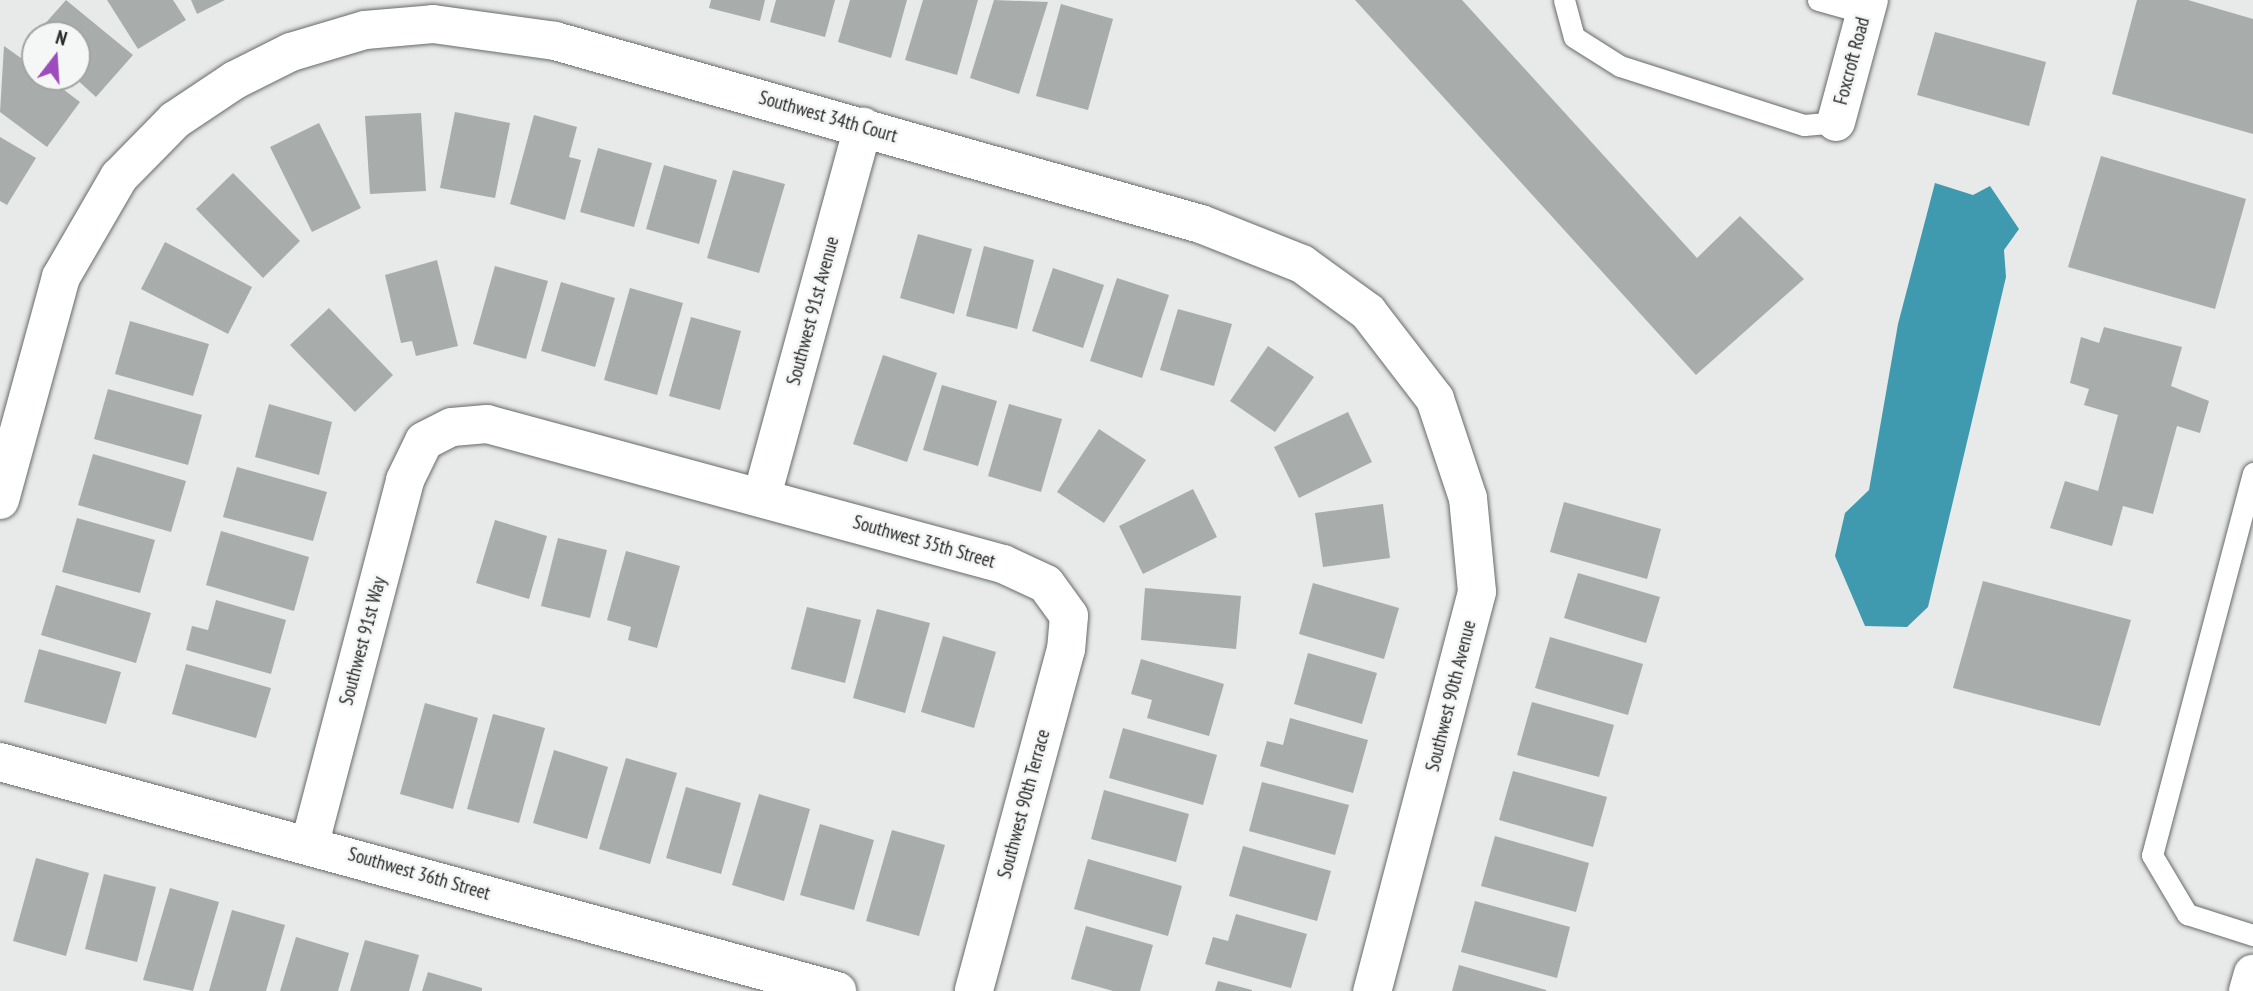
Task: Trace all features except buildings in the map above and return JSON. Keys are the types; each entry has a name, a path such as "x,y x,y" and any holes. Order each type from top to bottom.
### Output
{"street":[{"name":"Foxcroft Road","path":"1836,122 1867,7"},
{"name":"Southwest 34th Court","path":"0,500 52,304 74,248 119,177 175,120 225,86 290,52 365,30 433,24 555,41 1201,224 1302,264 1368,312 1435,400"},
{"name":"Southwest 91st Avenue","path":"762,496 863,127"},
{"name":"Southwest 90th Avenue","path":"1372,991 1477,592 1468,498 1435,400"},
{"name":"Southwest 35th Street","path":"424,441 452,427 487,424 762,496 1003,564 1046,584 1069,617"},
{"name":"Southwest 91st Way","path":"310,843 405,480 424,441"},
{"name":"Southwest 90th Terrace","path":"974,991 1066,649 1069,617"},
{"name":"Southwest 36th Street","path":"0,762 310,843 837,991"},
{"path":"2248,991 2253,974"}],"lane":[{"path":"1564,0 1574,37 1620,66 1804,125 1836,122"},
{"path":"1818,0 1867,7"},
{"path":"2253,473 2152,855 2187,914 2253,935"}],"water":[{"path":"1935,183 1973,195 1990,186 2019,229 2004,250 2006,277 1928,607 1907,627 1865,626 1835,556 1845,513 1869,490 1898,324"}]}
